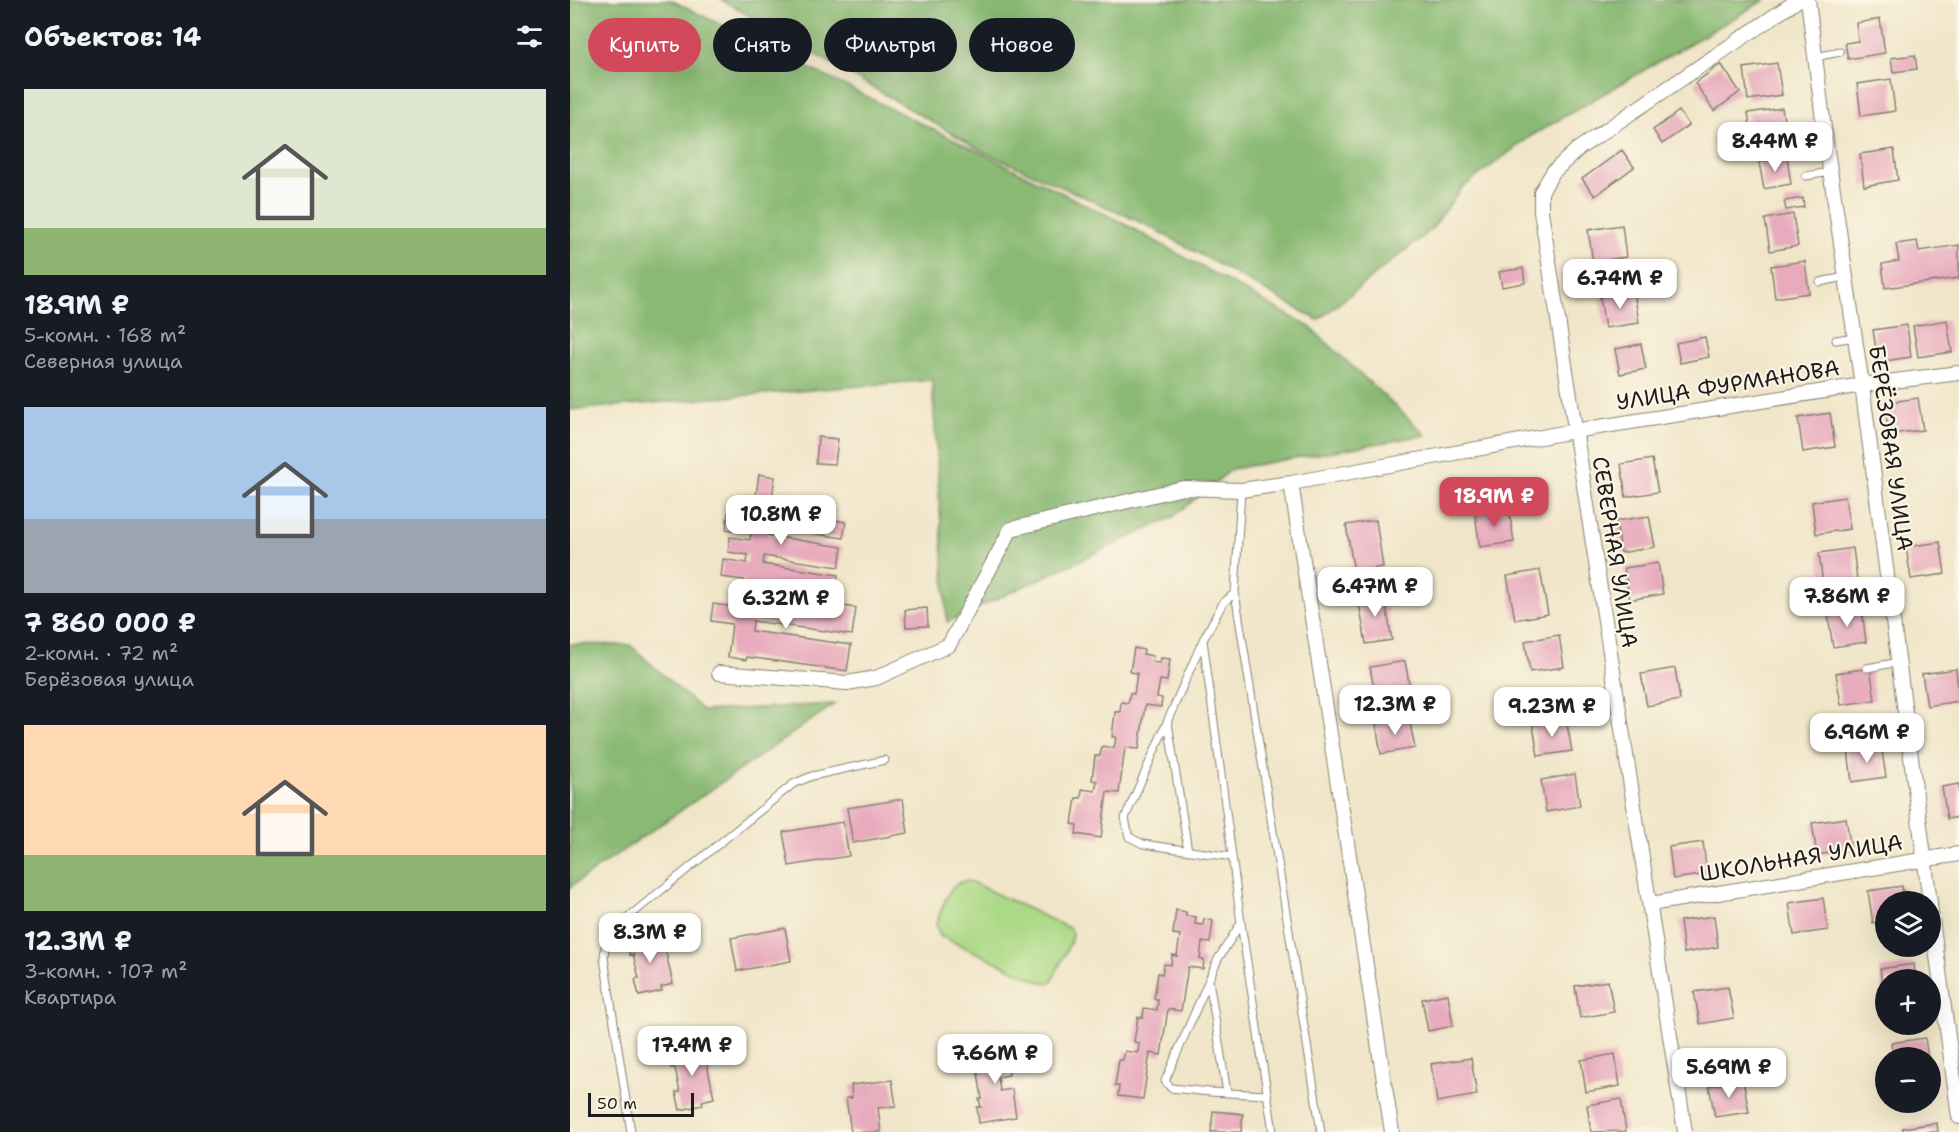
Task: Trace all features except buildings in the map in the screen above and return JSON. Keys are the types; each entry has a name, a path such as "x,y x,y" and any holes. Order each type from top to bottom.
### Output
{"street":[{"name":"СЕВЕРНАЯ УЛИЦА","path":"1685,1132 1574,431 1541,211 1541,192 1552,172 1578,149 1798,0"},
{"name":"БЕРЁЗОВАЯ УЛИЦА","path":"1808,0 1830,172 1862,385 1928,891"},
{"name":"УЛИЦА ФУРМАНОВА","path":"719,673 847,683 876,678 949,645 1011,529 1183,488 1241,490 1291,483 1574,431 1862,385 1959,373"},
{"path":"1291,483 1392,1132"},
{"name":"ШКОЛЬНАЯ УЛИЦА","path":"1650,904 1959,854"},
{"name":"БЕРЁЗОВАЯ УЛИЦА","path":"1937,957 1959,1117"}],"lane":[{"path":"1815,57 1839,52"},
{"path":"1797,141 1825,136"},
{"path":"1806,176 1830,172"},
{"path":"1820,282 1845,277"},
{"path":"1836,340 1854,337"},
{"path":"1241,490 1235,593 1321,1132"},
{"path":"1232,857 1143,844 1129,837 1125,818 1203,640 1223,603 1235,593"},
{"path":"1203,640 1241,923 1273,1132"},
{"path":"1868,668 1899,662"},
{"path":"1168,721 1188,851"},
{"path":"631,1132 604,958 605,948 616,927 793,784 812,777 885,760"},
{"path":"1241,923 1218,959 1165,1081 1171,1088 1267,1095"},
{"path":"1209,980 1227,1093"}],"green space":[{"path":"570,0 671,0 713,21 713,72 812,72 812,70 1121,222 1310,327 1426,435 1232,469 1173,517 947,622 932,380 570,410"},
{"path":"722,0 1765,0 1531,136 1462,188 1431,230 1318,320 1151,227 984,152 846,72 957,72 957,18 824,18 824,59 812,52 812,18 753,18"},
{"path":"570,644 630,645 703,711 835,704 570,887"},
{"path":"966,881 1069,928 1072,933 1071,941 1052,981 1048,983 1038,981 940,936 936,925 945,901 955,886"}]}
